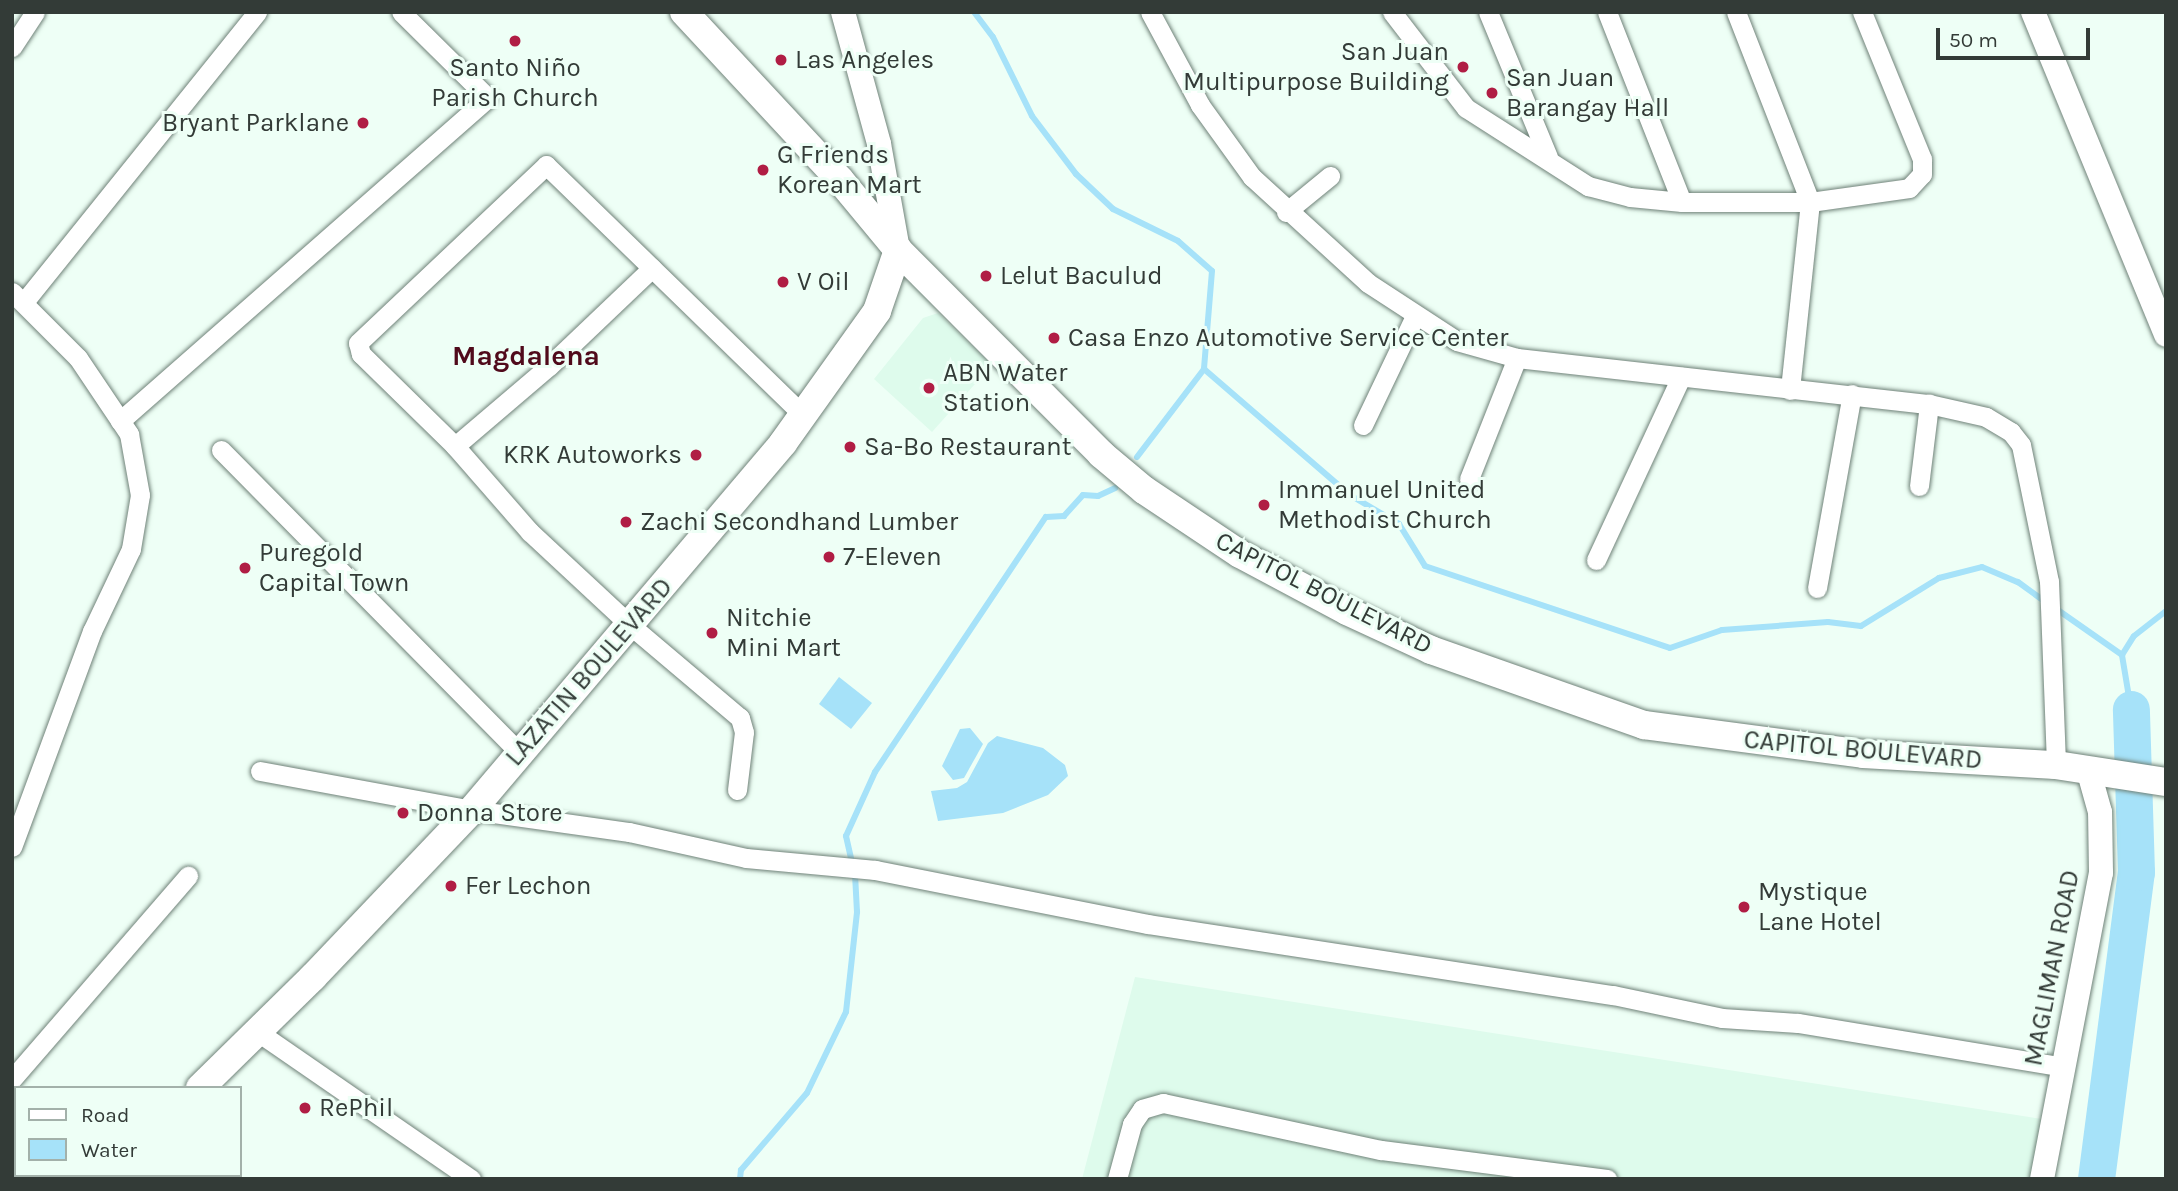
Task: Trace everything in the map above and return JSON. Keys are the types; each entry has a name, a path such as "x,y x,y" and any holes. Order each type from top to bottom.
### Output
{"main road":[{"name":"CAPITOL BOULEVARD","path":"684,12 840,180 898,250 1101,454 1144,490 1240,554 1431,650 1644,725 1708,737 1863,754 2056,765 2163,782"},
{"name":"LAZATIN BOULEVARD","path":"202,1086 258,1032 472,810 804,416 877,311 898,250"}],"street":[{"path":"12,47 35,12"},
{"path":"12,847 92,631 131,549 140,495 129,434 78,358 18,297 257,12"},
{"path":"120,421 488,98 401,12"},
{"path":"843,12 879,144 898,250"},
{"path":"1150,12 1227,146 1286,212 1368,283 1457,341 1517,358 1929,404 1986,417 2011,432 2021,445 2049,580 2055,638 2056,765"},
{"path":"1392,12 1466,108 1548,157 1588,186 1630,197 1682,202 1810,202 1909,188 1922,174 1922,159 1863,12"},
{"path":"1488,12 1548,157"},
{"path":"1607,12 1682,202"},
{"path":"1735,12 1810,202 1790,390"},
{"path":"2033,12 2166,335"},
{"path":"737,790 742,721 630,625 530,532 455,446 361,354 358,343 546,165 804,416"},
{"path":"1286,212 1330,176"},
{"path":"455,446 549,366 652,268"},
{"path":"1363,425 1415,316"},
{"path":"1469,479 1517,358"},
{"path":"1596,560 1681,377"},
{"path":"1817,588 1852,394"},
{"path":"1919,486 1929,404"},
{"path":"221,450 519,752"},
{"name":"MAGLIMAN ROAD","path":"2042,1179 2101,873 2096,770"},
{"path":"260,771 472,810 629,832 747,858 874,870 1148,924 1613,995 1722,1018 1798,1023 2063,1067"},
{"path":"12,1079 188,876"},
{"path":"258,1032 471,1179"},
{"path":"1118,1179 1132,1124 1142,1109 1163,1103 1381,1150 1607,1179"}],"shaded area":[{"path":"938,313 992,365 932,432 874,379 923,318"},
{"path":"1135,977 2042,1119 2030,1179 1082,1179"}],"water":[{"path":"839,677 872,703 851,729 819,704"},
{"path":"970,728 983,744 964,778 953,780 942,766 960,729"},
{"path":"997,736 1043,748 1065,765 1068,776 1048,795 1003,813 938,821 931,791 957,788 967,782 988,743"}],"waterway":[{"path":"974,12 993,37 1032,116 1076,174 1113,209 1178,241 1212,271 1204,369 1350,495 1399,524 1425,566 1670,648 1722,630 1828,622 1861,626 1939,578 1982,567 2018,582 2046,602"},
{"path":"1137,457 1204,369"},
{"path":"740,1179 741,1170 807,1093 846,1012 857,912 855,876 846,836 875,772 1046,517 1064,516 1083,495 1098,496 1115,488"},
{"path":"2055,608 2122,655"},
{"path":"2131,709 2122,655 2134,636 2166,611"},
{"path":"2096,1179 2136,872 2131,709"}],"place":[{"name":"Santo Niño Parish Church","path":"515,41"},
{"name":"Las Angeles","path":"781,60"},
{"name":"San Juan Multipurpose Building","path":"1463,67"},
{"name":"San Juan Barangay Hall","path":"1492,93"},
{"name":"Bryant Parklane","path":"363,123"},
{"name":"G Friends Korean Mart","path":"763,170"},
{"name":"Lelut Baculud","path":"986,276"},
{"name":"V Oil","path":"783,282"},
{"name":"Casa Enzo Automotive Service Center","path":"1054,338"},
{"name":"ABN Water Station","path":"929,388"},
{"name":"Sa-Bo Restaurant","path":"850,447"},
{"name":"KRK Autoworks","path":"696,455"},
{"name":"Immanuel United Methodist Church","path":"1264,505"},
{"name":"Zachi Secondhand Lumber","path":"626,522"},
{"name":"7-Eleven","path":"829,557"},
{"name":"Puregold Capital Town","path":"245,568"},
{"name":"Nitchie Mini Mart","path":"712,633"},
{"name":"Donna Store","path":"403,813"},
{"name":"Fer Lechon","path":"451,886"},
{"name":"Mystique Lane Hotel","path":"1744,907"},
{"name":"RePhil","path":"305,1108"}],"district":[{"name":"Magdalena","path":"526,356"}]}
